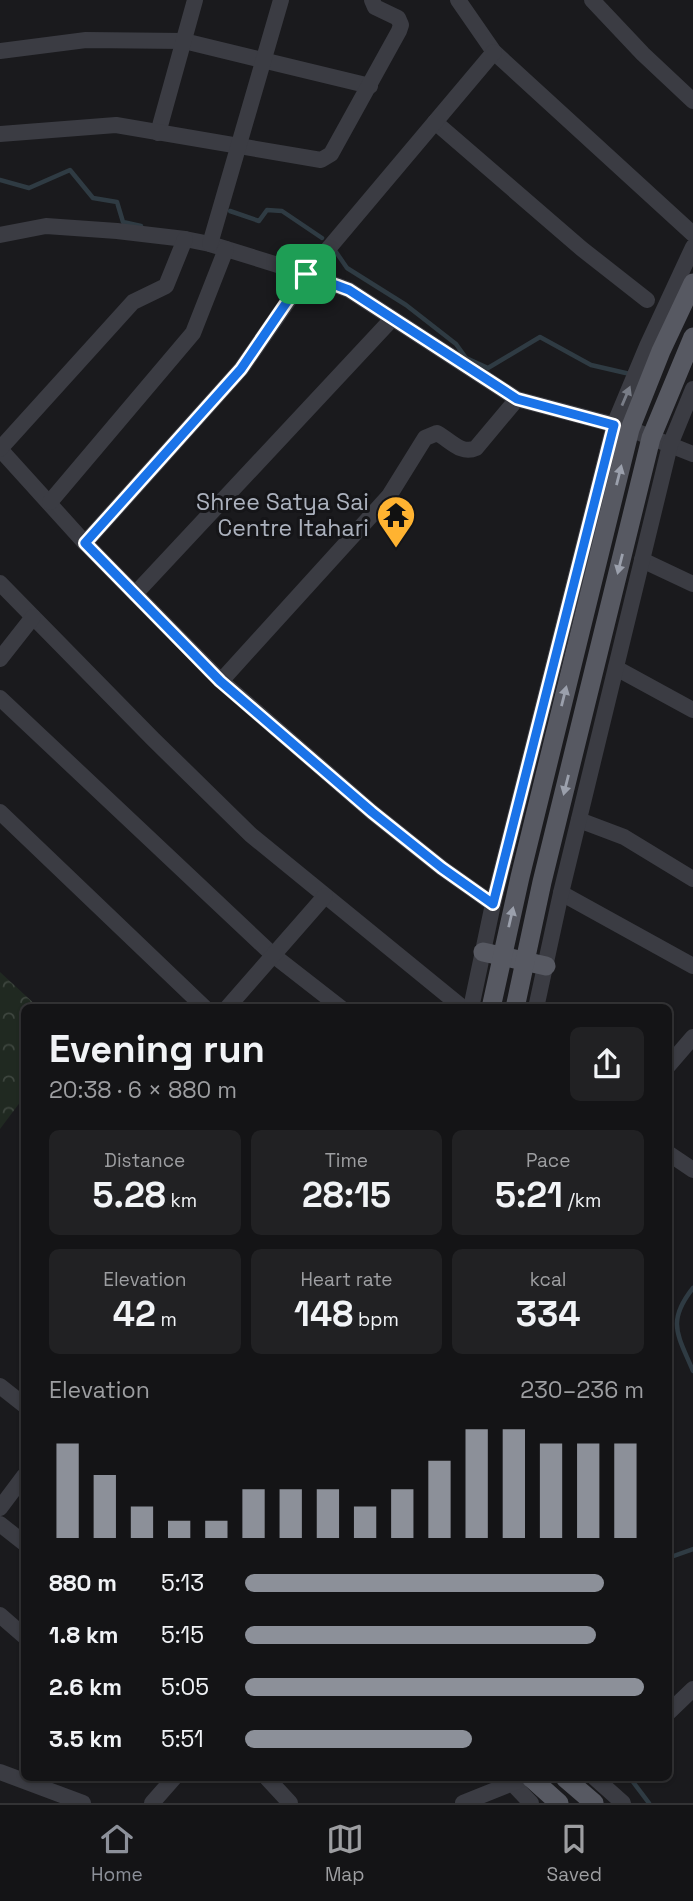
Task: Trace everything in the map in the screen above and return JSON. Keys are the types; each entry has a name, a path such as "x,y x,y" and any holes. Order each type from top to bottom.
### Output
{"main road":[{"path":"491,1004 493,955 622,427 686,284"},
{"path":"516,1004 651,438 693,337"},
{"path":"493,955 546,966"},
{"path":"534,1781 559,1803"},
{"path":"568,1781 594,1803"}],"street":[{"path":"158,132 195,0"},
{"path":"50,502 193,333 218,247 239,147 281,0"},
{"path":"0,134 116,125 321,160 331,153 401,25 398,18 376,7 372,0"},
{"path":"458,0 494,52 693,234"},
{"path":"592,0 643,54 693,101"},
{"path":"0,51 86,40 184,41 370,86"},
{"path":"85,543 241,369 306,274 494,52"},
{"path":"435,122 582,249 647,300"},
{"path":"0,234 46,226 186,239 306,274 349,290 517,399 622,427 693,454"},
{"path":"186,239 166,286 133,302 0,449 85,543 220,681 372,812 442,868 493,904"},
{"path":"473,1004 493,955 493,904 622,427 666,304 686,284 693,247"},
{"path":"135,594 392,319"},
{"path":"537,1004 561,893 670,445 693,389"},
{"path":"220,681 389,496 425,438 437,433 460,449 472,451 517,399"},
{"path":"642,560 693,584"},
{"path":"0,583 251,835 458,1004"},
{"path":"0,659 33,617"},
{"path":"616,668 693,710"},
{"path":"0,698 273,955 336,1004"},
{"path":"0,812 201,1004"},
{"path":"579,820 624,837 693,879"},
{"path":"561,893 693,966"},
{"path":"230,1004 325,896"},
{"path":"672,1061 693,1037"},
{"path":"672,1156 693,1170"},
{"path":"0,1386 21,1403"},
{"path":"0,1508 21,1480"},
{"path":"0,1524 21,1541"},
{"path":"0,1615 21,1633"},
{"path":"672,1709 693,1689"},
{"path":"0,1772 21,1780"},
{"path":"24,1781 76,1800"},
{"path":"65,1781 76,1800"},
{"path":"152,1803 171,1781"},
{"path":"270,1781 290,1803"},
{"path":"463,1803 512,1781"},
{"path":"515,1781 531,1803"},
{"path":"598,1781 623,1803"}],"green space":[{"path":"0,972 35,1004 21,1004 21,1101 0,1129"}],"waterway":[{"path":"0,180 29,188 70,170 93,198 117,202 123,222 141,226"},
{"path":"230,211 259,221 267,210 282,211 322,238"},
{"path":"336,252 347,268 406,305 456,344 466,358 488,368 540,337 591,365 630,374"},
{"path":"693,1288 677,1320 679,1338 693,1371"},
{"path":"672,1557 693,1549"},
{"path":"632,1781 649,1803"}],"place":[{"name":"Shree Satya Sai Centre Itahari","path":"396,549"}],"route":[{"path":"306,274 349,290 517,399 614,425 493,904 442,868 372,812 220,681 85,543 241,369 306,274"}]}
